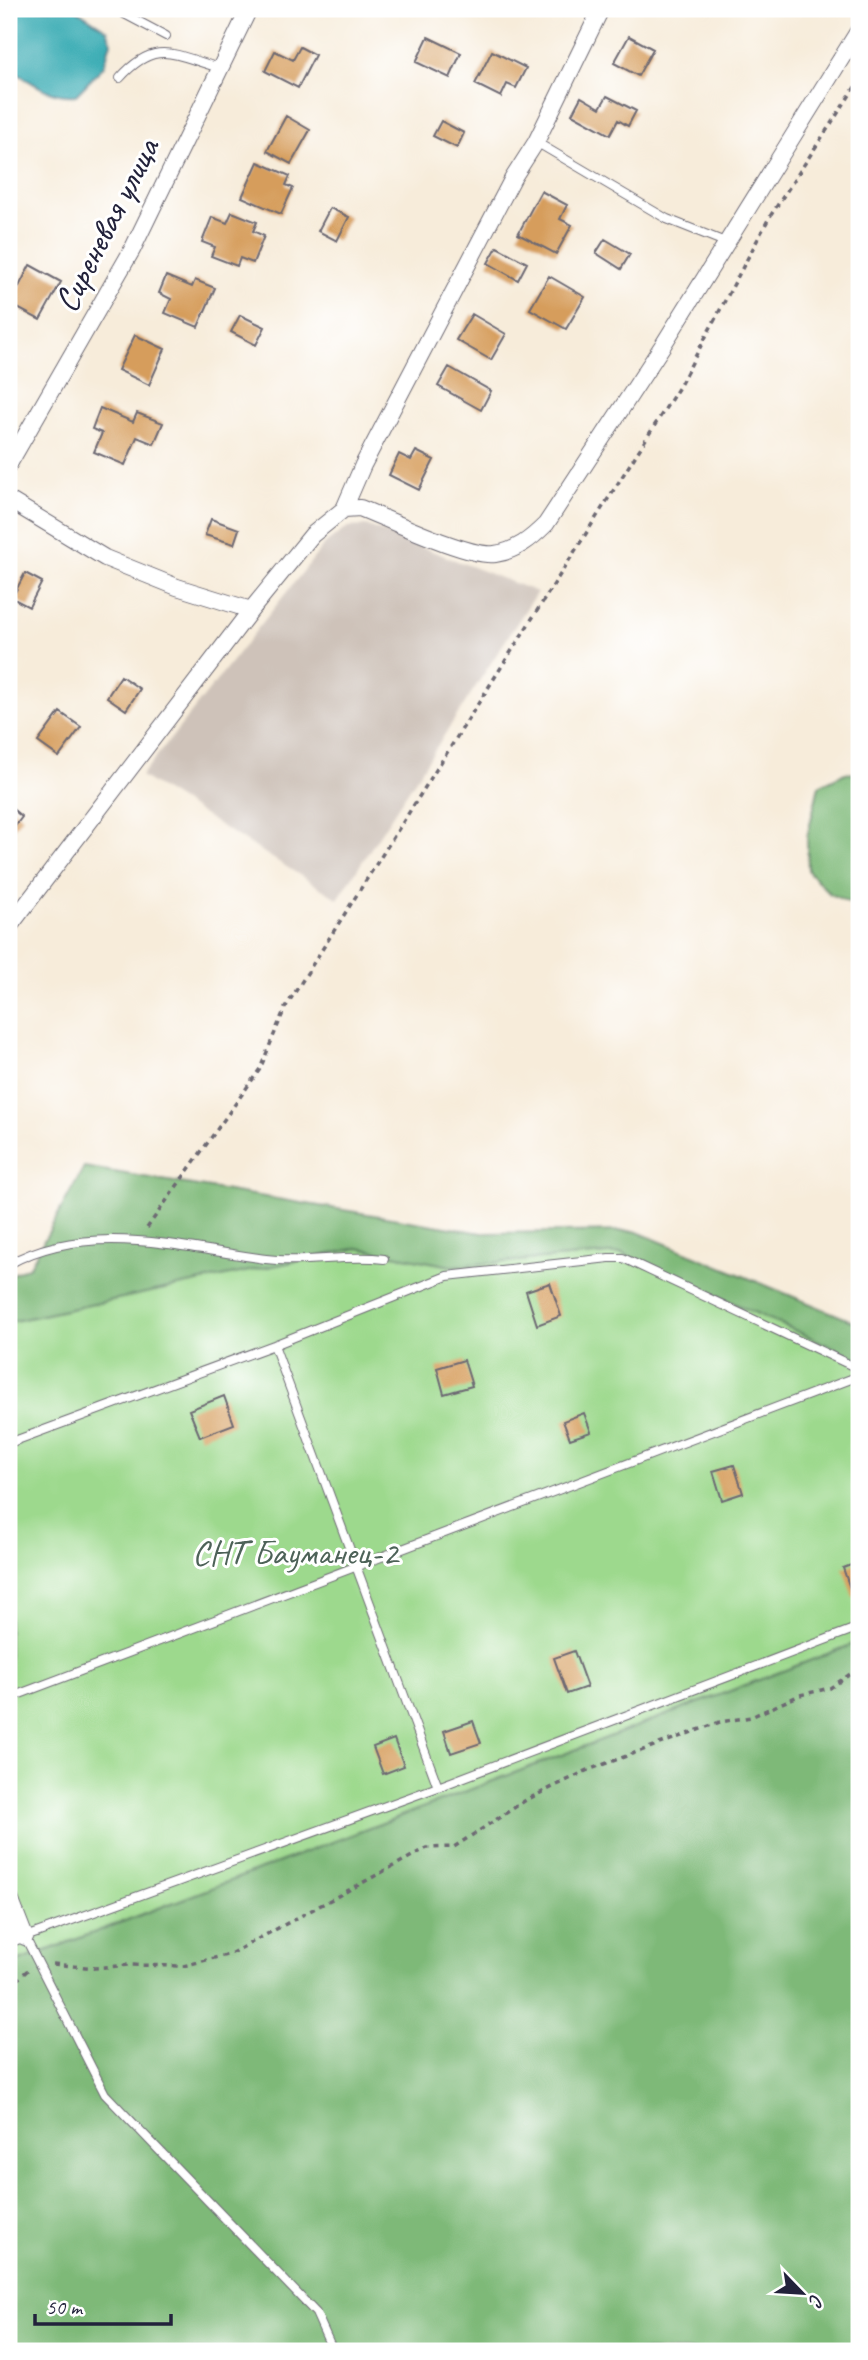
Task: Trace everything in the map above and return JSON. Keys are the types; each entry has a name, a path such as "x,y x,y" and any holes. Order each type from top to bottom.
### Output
{"street":[{"name":"Сиреневая улица","path":"9,464 132,250 249,9"},
{"path":"9,927 251,610 312,535 344,509 369,453 513,178 536,142 601,9"},
{"path":"344,509 360,508 459,547 491,555 509,551 528,541 546,524 663,345 724,242 859,30"},
{"path":"9,500 105,558 177,587 251,610"},
{"path":"9,1896 25,1937"}],"lane":[{"path":"115,9 166,36"},
{"path":"120,78 138,58 163,51 220,68"},
{"path":"536,142 667,219 724,242"},
{"path":"9,1264 66,1242 138,1241 172,1243 278,1259 384,1259"},
{"path":"9,1443 274,1345 447,1276 623,1258 859,1370"},
{"path":"274,1345 359,1567 438,1787"},
{"path":"9,1698 859,1376"},
{"path":"9,1943 438,1787 859,1627"},
{"path":"25,1937 105,2094 316,2313 334,2351"}],"path":[{"path":"138,1241 260,1069 285,1008 679,387 769,218 859,81"},
{"path":"9,1987 38,1963 94,1968 128,1965 183,1966 230,1954 427,1848 454,1847 526,1800 588,1770 720,1722 751,1717 800,1695 830,1688 859,1668"}],"shaded area":[{"path":"368,526 537,592 338,899 141,776 324,545 348,527"}],"green space":[{"path":"845,773 859,774 859,907 830,894 808,871 807,837 819,786"},
{"path":"84,1167 482,1233 635,1231 859,1324 859,1359 621,1253 451,1266 358,1248 9,1322 9,1276 30,1266"},
{"name":"СНТ Бауманец-2","path":"358,1248 451,1266 621,1253 859,1359 859,1642 9,1965 9,1322"},
{"path":"859,1642 859,2351 9,2351 9,1965"}],"water":[{"path":"9,9 75,9 107,30 111,42 104,66 76,95 58,94 33,83 9,68"}],"building":[{"path":"629,36 653,49 638,76 614,63"},
{"path":"428,37 461,53 450,78 416,62"},
{"path":"300,47 315,55 298,88 265,71 275,51 293,60"},
{"path":"492,51 526,68 516,88 507,84 501,97 475,84"},
{"path":"607,96 636,111 628,126 618,120 610,135 572,114 581,97 600,108"},
{"path":"286,116 310,130 291,164 267,151"},
{"path":"441,121 464,133 457,148 433,136"},
{"path":"258,162 290,176 286,185 293,188 281,214 242,197"},
{"path":"541,191 567,205 560,219 572,225 556,254 518,234"},
{"path":"330,208 349,217 337,241 318,231"},
{"path":"232,212 257,222 253,231 264,236 253,263 240,258 237,266 211,256 215,247 202,242 212,217 227,223"},
{"path":"605,239 630,254 621,269 596,253"},
{"path":"497,247 527,263 518,280 488,263"},
{"path":"30,265 61,282 40,320 10,304"},
{"path":"166,276 192,287 195,280 215,288 198,327 165,313 171,299 159,293"},
{"path":"549,276 585,297 566,329 530,309"},
{"path":"472,314 506,334 491,360 456,340"},
{"path":"240,315 265,327 256,345 231,332"},
{"path":"135,335 165,349 149,385 118,370"},
{"path":"449,367 491,391 481,410 438,386"},
{"path":"100,408 133,422 137,413 163,423 154,444 137,437 125,465 94,452 102,433 92,429"},
{"path":"416,451 434,460 419,490 389,475 399,454 411,460"},
{"path":"211,519 239,529 234,544 205,535"},
{"path":"25,573 42,582 29,607 12,598"},
{"path":"121,676 140,689 126,710 107,697"},
{"path":"60,712 81,727 59,757 38,742"},
{"path":"9,806 22,817 9,834"},
{"path":"550,1283 561,1316 537,1325 526,1291"},
{"path":"464,1360 472,1386 444,1394 437,1368"},
{"path":"224,1396 234,1424 200,1437 189,1410"},
{"path":"584,1413 591,1432 570,1439 563,1421"},
{"path":"734,1465 743,1493 722,1500 713,1471"},
{"path":"859,1562 859,1595 853,1597 843,1568"},
{"path":"574,1651 587,1687 567,1694 554,1658"},
{"path":"473,1721 481,1743 451,1753 444,1731"},
{"path":"394,1739 404,1766 383,1774 373,1747"}]}
